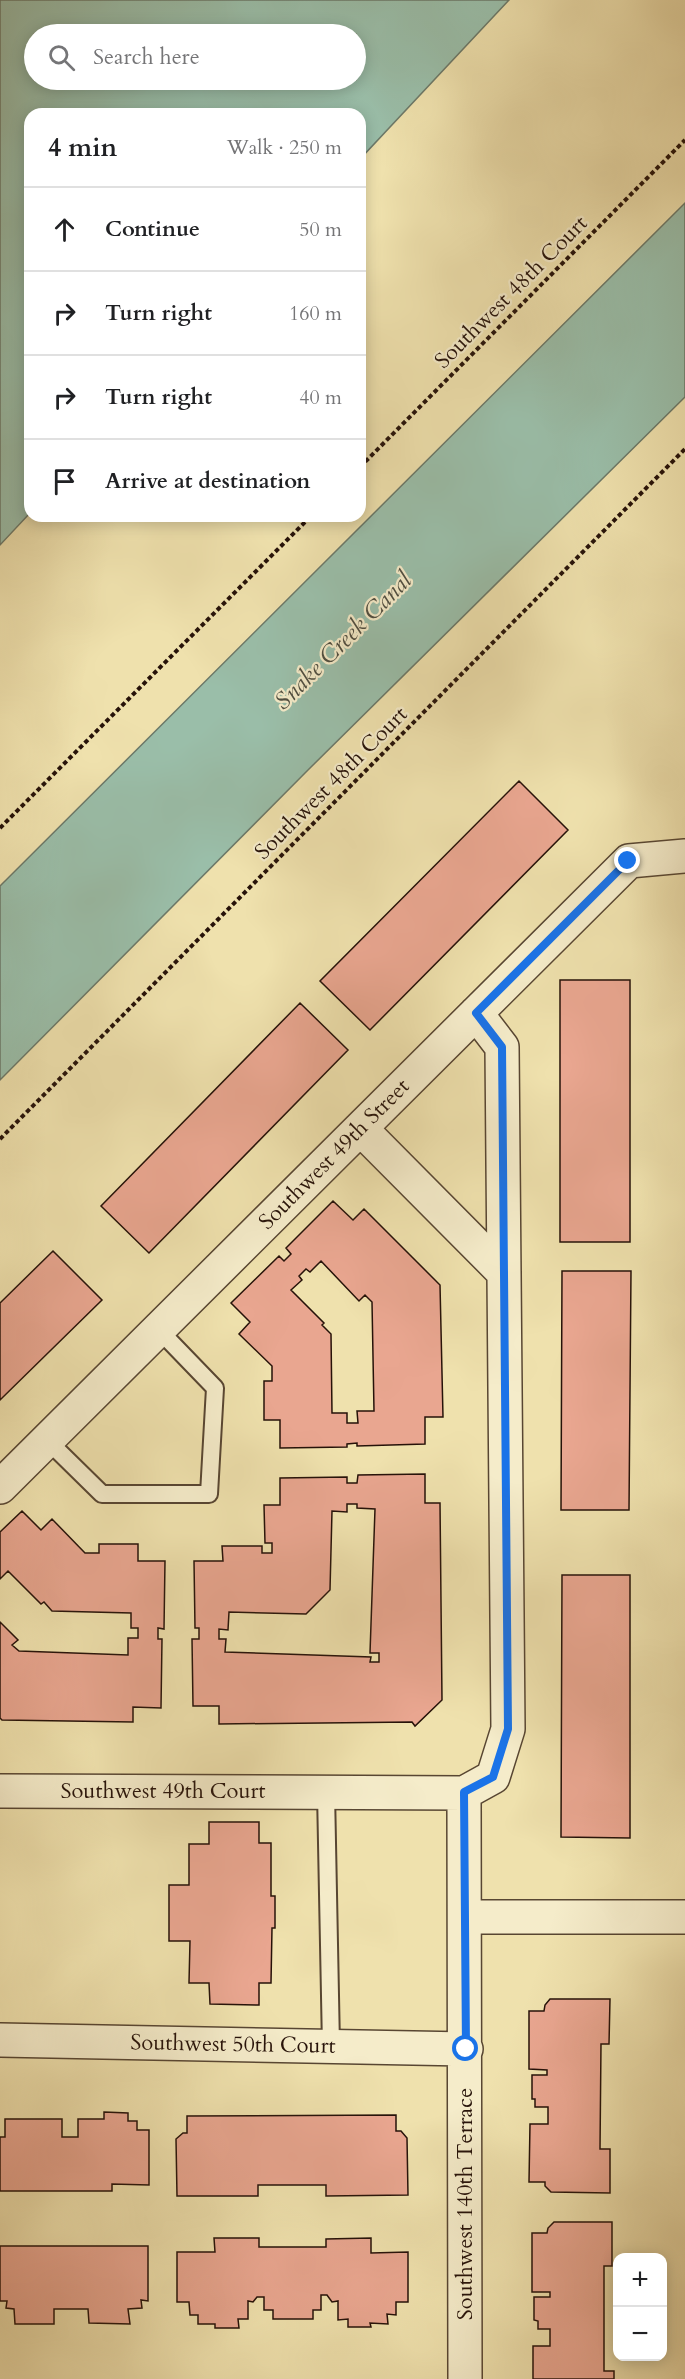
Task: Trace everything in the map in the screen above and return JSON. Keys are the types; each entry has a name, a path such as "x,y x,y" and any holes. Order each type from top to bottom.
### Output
{"street":[{"name":"Southwest 49th Street","path":"0,1487 628,861 685,856"},
{"path":"464,1792 493,1777 508,1729 502,1047 476,1013"},
{"path":"361,1128 504,1273"},
{"name":"Southwest 49th Court","path":"0,1791 464,1792"},
{"name":"Southwest 140th Terrace","path":"464,1792 465,2379"},
{"path":"465,1917 685,1917"},
{"name":"Southwest 50th Court","path":"0,2040 466,2049"}],"lane":[{"path":"47,1440 102,1494 209,1494 215,1388 159,1330"},
{"path":"326,1792 330,2046"}],"path":[{"name":"Southwest 48th Court","path":"366,461 685,140"},
{"name":"Southwest 48th Court","path":"0,1139 685,449"},
{"path":"0,828 305,522"}],"water":[{"path":"0,0 509,0 366,153 366,108 24,108 24,519 0,545"},
{"name":"Snake Creek Canal","path":"685,203 685,397 308,770 0,1080 0,886"}],"building":[{"path":"519,781 568,830 370,1030 320,981"},
{"path":"560,980 630,980 630,1242 560,1242"},
{"path":"300,1003 348,1050 149,1253 101,1206"},
{"path":"333,1201 353,1220 364,1209 440,1285 443,1417 425,1417 425,1444 357,1446 357,1443 347,1444 347,1447 280,1448 280,1420 264,1420 264,1381 272,1381 272,1366 239,1334 250,1322 231,1303 279,1256 284,1261 291,1254 286,1248","holes":["321,1261 359,1301 365,1295 372,1302 374,1411 357,1411 358,1423 347,1423 347,1413 332,1413 331,1334 322,1325 324,1323 291,1290 302,1280 299,1276 306,1269 310,1272"]},
{"path":"53,1251 102,1300 0,1400 0,1303"},
{"path":"562,1271 631,1271 629,1510 561,1510"},
{"path":"425,1474 425,1503 440,1503 442,1700 415,1726 412,1722 219,1724 219,1706 193,1706 192,1639 199,1639 199,1628 195,1628 194,1561 223,1561 222,1546 262,1546 262,1553 272,1553 272,1543 265,1543 264,1505 280,1505 280,1478 347,1477 347,1483 357,1483 358,1475","holes":["347,1504 357,1504 357,1508 375,1509 370,1653 379,1653 379,1662 370,1662 371,1657 225,1652 226,1639 219,1639 219,1629 228,1630 229,1612 306,1614 330,1590 332,1511 347,1512"]},
{"path":"22,1511 41,1530 52,1519 85,1553 99,1553 99,1544 138,1544 138,1561 165,1561 164,1629 158,1628 158,1639 162,1639 161,1708 133,1707 133,1722 2,1720 0,1718 0,1622 18,1640 12,1645 19,1651 128,1655 128,1638 138,1638 138,1628 131,1628 131,1613 52,1611 44,1602 41,1604 8,1571 0,1579 0,1532"},
{"path":"562,1575 630,1575 630,1838 561,1837"},
{"path":"209,1822 259,1822 259,1843 271,1843 271,1896 275,1896 275,1928 272,1928 271,1983 259,1983 259,2005 210,2004 209,1983 189,1983 190,1941 169,1941 169,1885 189,1885 189,1844 209,1844"},
{"path":"550,1999 610,1999 609,2044 601,2044 600,2149 610,2149 610,2193 551,2192 545,2186 545,2182 529,2182 530,2124 548,2124 548,2107 535,2107 535,2099 532,2099 532,2075 547,2075 547,2070 529,2069 529,2011 544,2011"},
{"path":"104,2112 128,2113 128,2121 137,2121 137,2130 149,2130 149,2185 112,2184 112,2191 0,2191 0,2137 5,2137 5,2119 62,2119 62,2137 78,2137 78,2119 104,2119"},
{"path":"396,2115 396,2131 401,2131 407,2138 408,2195 326,2196 326,2185 258,2185 258,2196 177,2196 176,2139 183,2133 187,2133 187,2116"},
{"path":"554,2222 612,2222 612,2266 604,2266 604,2371 614,2371 614,2379 533,2379 533,2346 550,2346 550,2329 538,2329 538,2321 534,2320 534,2297 550,2297 550,2292 532,2292 532,2233 547,2233 548,2228"},
{"path":"214,2238 259,2238 259,2247 326,2247 326,2239 371,2238 371,2253 408,2252 408,2302 396,2302 396,2315 387,2314 388,2324 370,2323 371,2327 348,2327 348,2319 338,2320 338,2301 332,2302 327,2295 321,2295 321,2310 313,2310 313,2319 273,2319 273,2310 264,2310 264,2297 257,2297 253,2302 248,2301 248,2319 238,2319 239,2328 215,2328 215,2324 198,2324 198,2315 190,2315 189,2302 177,2302 177,2252 215,2252"},
{"path":"0,2246 148,2246 148,2301 141,2300 142,2308 128,2309 130,2324 89,2323 88,2309 54,2309 54,2324 15,2324 14,2309 6,2308 7,2301 0,2301"}],"route":[{"path":"466,2049 464,1792 493,1777 508,1729 502,1047 476,1013 628,861"}]}
